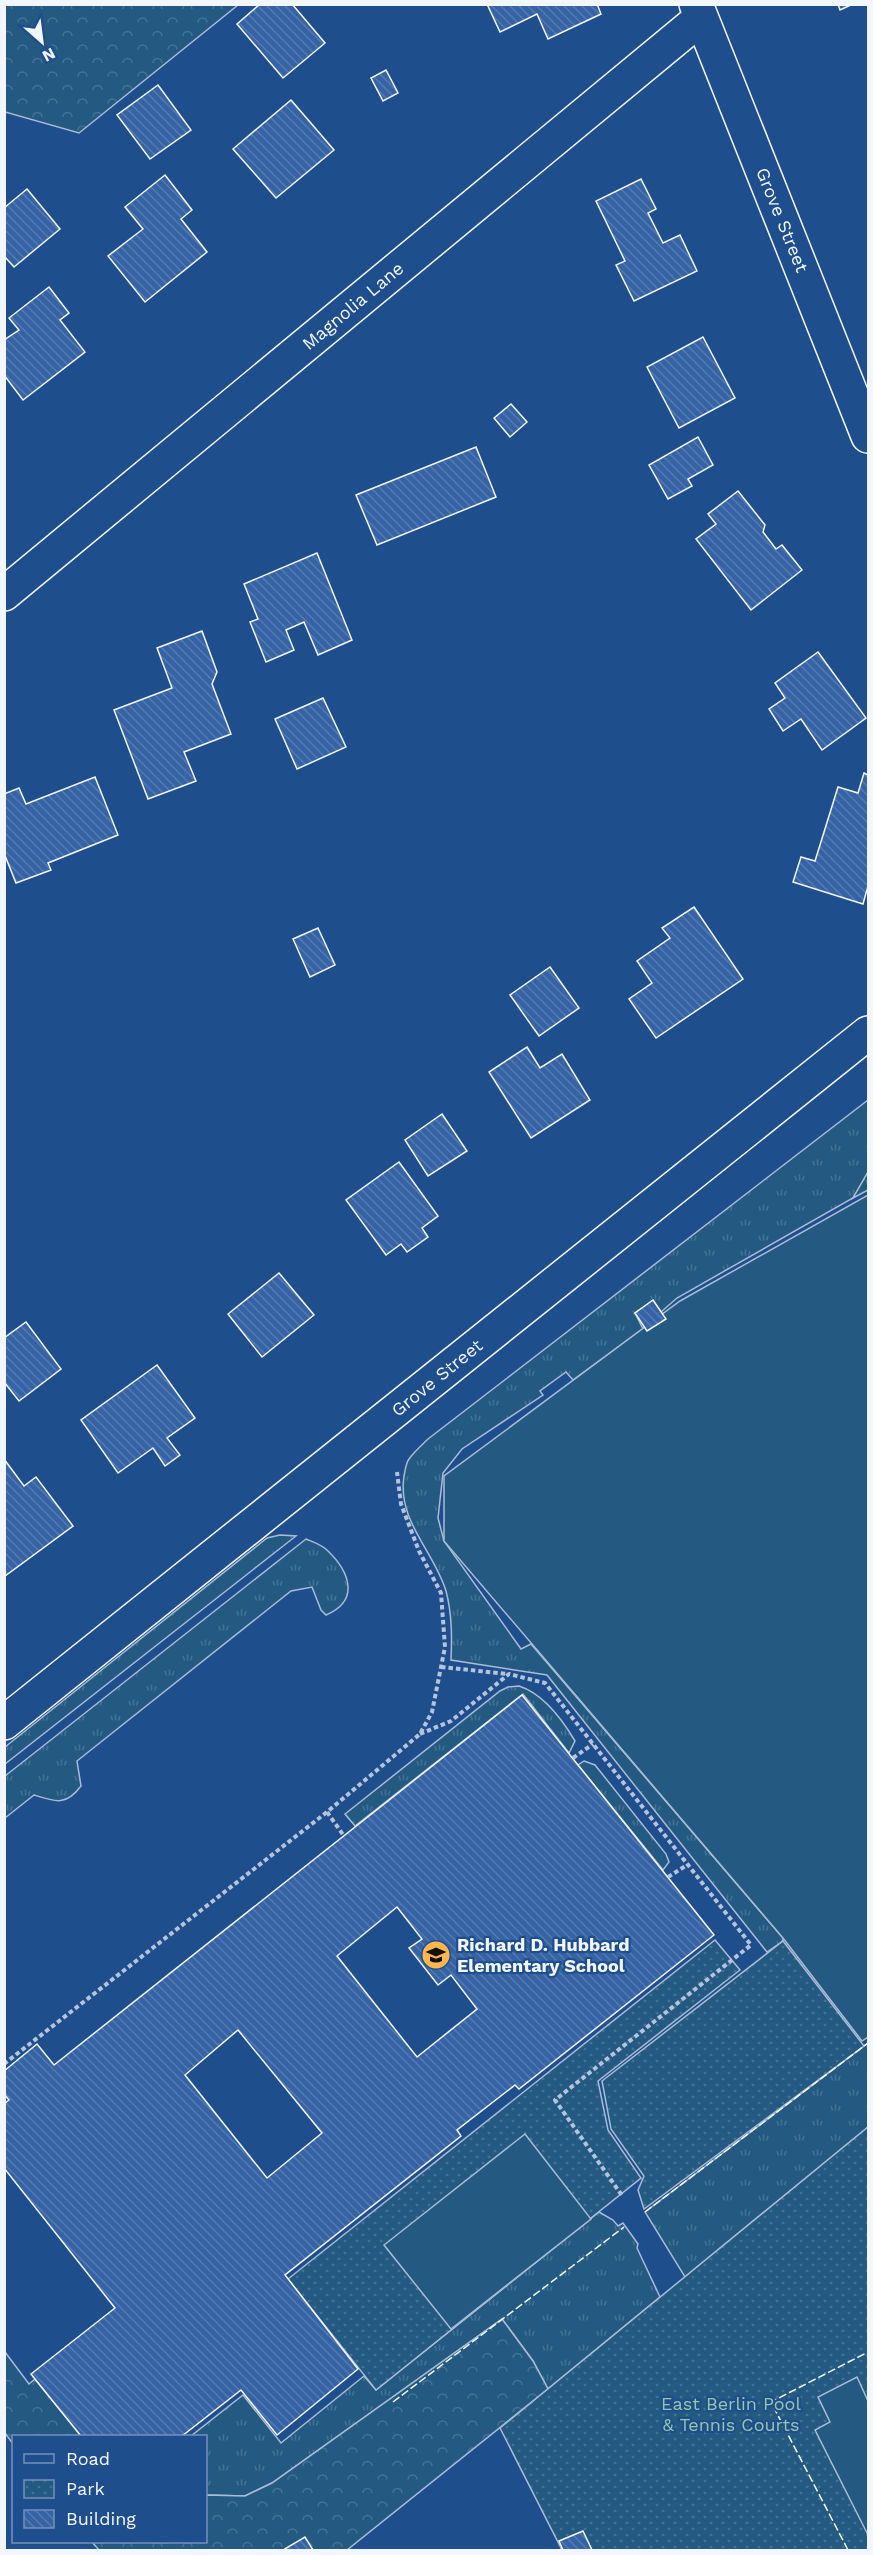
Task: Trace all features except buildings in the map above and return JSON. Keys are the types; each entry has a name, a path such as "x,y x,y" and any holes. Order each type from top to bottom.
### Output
{"street":[{"name":"Grove Street","path":"698,11 868,436"},
{"name":"Magnolia Lane","path":"4,594 698,11"},
{"name":"Grove Street","path":"4,1723 868,1033"}],"path":[{"path":"397,1472 401,1504 419,1551 441,1593 445,1647 432,1712 420,1734"},
{"path":"441,1667 509,1674 545,1683 751,1945 555,2100 623,2197"},
{"path":"4,2064 327,1812 420,1734 451,1721 509,1674"},
{"path":"573,1758 593,1744"},
{"path":"327,1812 344,1836"},
{"path":"668,1877 687,1865"}],"green space":[{"path":"4,5 238,5 79,133 5,112"},
{"path":"868,1100 868,1172 853,1198 677,1298 661,1312 653,1301 635,1313 643,1329 573,1380 566,1372 540,1391 543,1395 462,1449 443,1473 438,1518 444,1541 521,1649 531,1644 783,1938 783,1941 767,1952 547,1675 451,1660 451,1625 446,1591 411,1522 403,1492 404,1476 409,1459 428,1439"},
{"path":"868,1172 868,1190 853,1198"},
{"path":"868,1195 868,2037 862,2041 783,1938 444,1541 444,1476 680,1301"},
{"path":"280,1535 296,1536 5,1764 5,1747 267,1538"},
{"path":"306,1539 327,1550 346,1576 347,1593 337,1609 326,1615 321,1610 312,1587 291,1591 77,1761 81,1786 70,1797 55,1801 34,1795 5,1818 5,1776"},
{"path":"519,1686 544,1701 564,1724 575,1741 569,1753 523,1694 355,1826 345,1814 500,1691 508,1687"},
{"path":"584,1761 595,1765 666,1854 669,1862 663,1870 578,1765"},
{"path":"715,1940 740,1970 598,2081 608,2130 641,2178 376,2390 288,2279"},
{"path":"783,1941 864,2046 644,2209 638,2190 644,2176 611,2129 602,2081"},
{"path":"868,2043 868,2127 685,2277 645,2212"},
{"name":"East Berlin Pool & Tennis Courts","path":"868,2127 868,2550 562,2550 500,2428"},
{"path":"525,2134 591,2219 451,2329 384,2245"},
{"path":"599,2212 613,2220 618,2226 623,2223 638,2244 637,2248 660,2297 548,2389 533,2361 502,2319 272,2483 245,2496 207,2495 207,2435 192,2435 243,2395 281,2443 364,2376 376,2390"},
{"path":"502,2319 533,2361 548,2389 347,2550 99,2550 93,2543 207,2543 207,2495 245,2496 272,2483"},
{"path":"5,2352 29,2384 35,2379 80,2435 12,2435 12,2443 5,2433"},
{"path":"857,2377 868,2401 868,2535 815,2430 830,2422 818,2397"}],"fence":[{"path":"645,2212 868,2043"},
{"path":"393,2402 624,2227"},
{"path":"848,2550 771,2402 868,2352"}],"place":[{"name":"Richard D. Hubbard Elementary School","path":"436,1955"}]}
